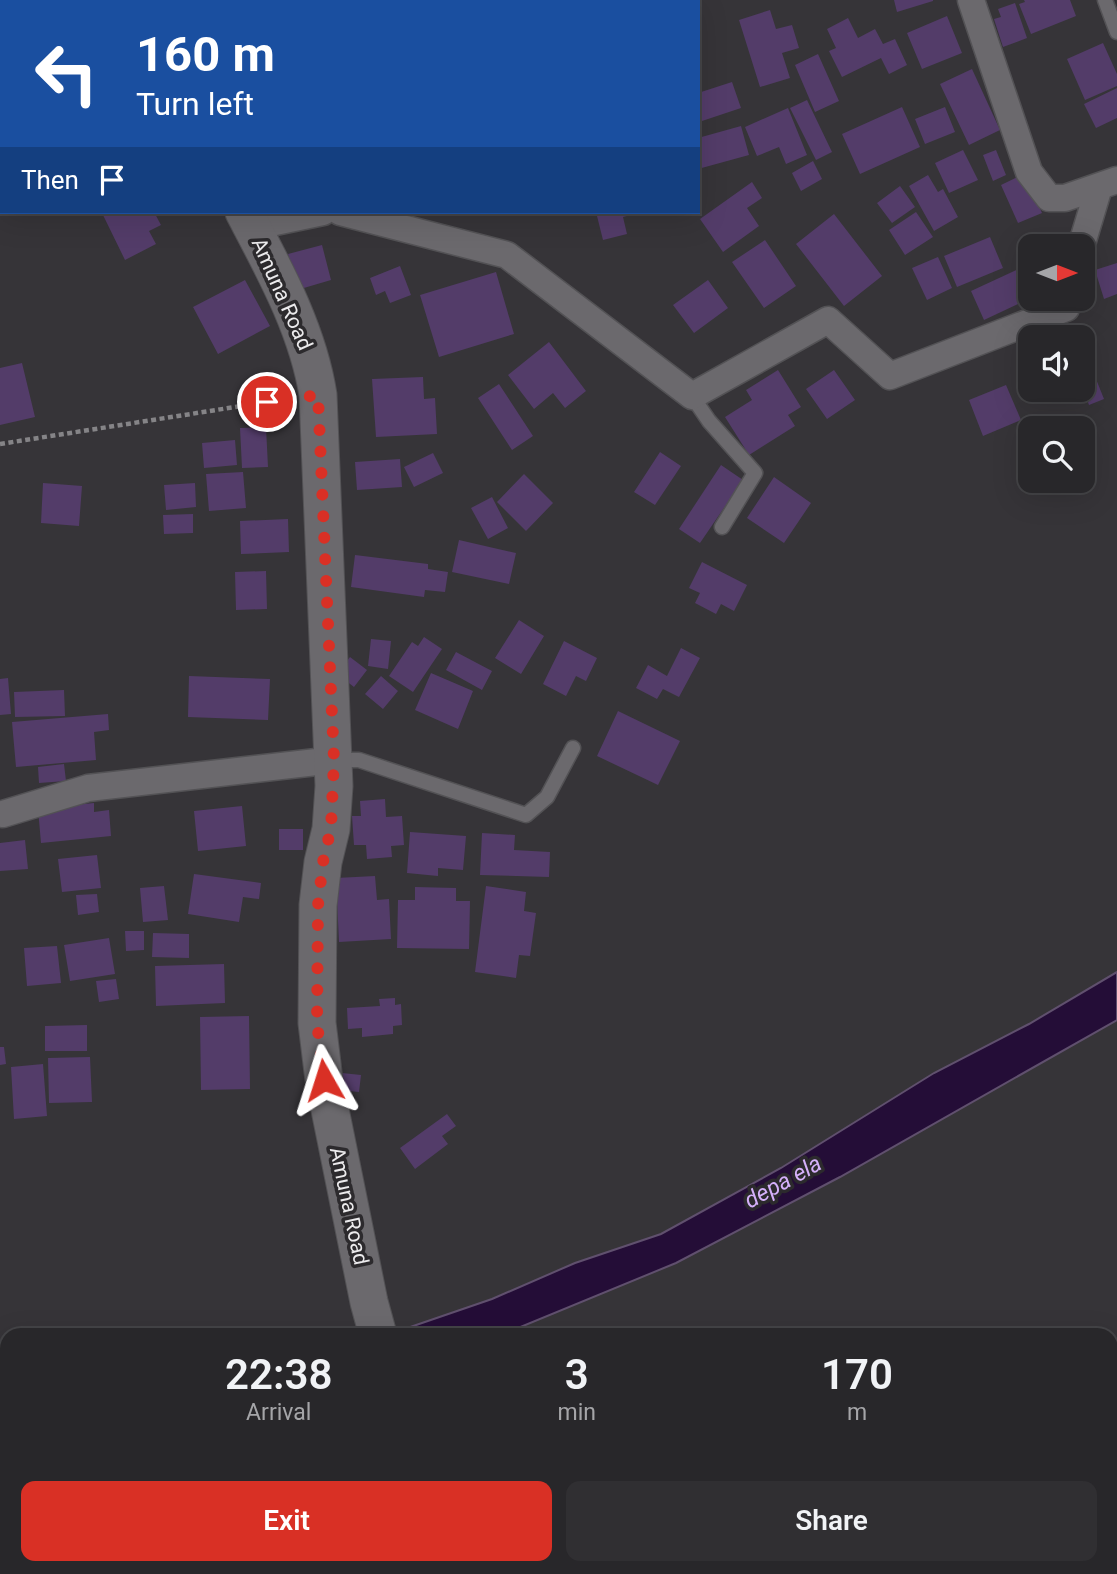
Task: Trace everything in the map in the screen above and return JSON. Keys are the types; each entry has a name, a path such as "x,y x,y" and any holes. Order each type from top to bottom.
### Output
{"street":[{"path":"971,0 1029,172 1049,198 1065,198 1108,184"},
{"path":"1087,234 1108,184"},
{"path":"247,219 301,214"},
{"path":"348,214 507,255 692,396 828,320 890,376 1056,312"},
{"name":"Amuna Road","path":"247,219 299,325 309,351 318,395 334,760 331,828 323,862 318,905 317,1023 324,1080 374,1319"},
{"path":"3,814 88,788 334,760"}],"lane":[{"path":"1105,0 1117,32"},
{"path":"692,396 709,421 755,473 722,527"},
{"path":"334,760 359,760 526,815 547,797 572,748"}],"path":[{"path":"0,444 318,395"}],"water":[{"name":"depa ela","path":"1117,972 1117,1020 840,1177 676,1263 518,1328 407,1328 492,1299 575,1263 661,1234 781,1168 934,1073 1029,1024"}],"building":[{"path":"894,0 933,0 933,1 897,12"},
{"path":"1024,0 1070,0 1076,16 1031,34 1019,4 1025,2"},
{"path":"1015,3 1027,38 1003,47 994,19 1001,17 998,9"},
{"path":"770,10 776,29 792,25 799,48 782,53 790,78 760,87 739,20"},
{"path":"947,16 962,53 922,69 907,33"},
{"path":"848,18 858,38 875,29 883,44 895,39 907,65 889,74 881,58 842,77 829,51 836,48 827,29"},
{"path":"1103,43 1117,74 1117,86 1085,100 1067,59"},
{"path":"818,54 839,101 815,112 795,65"},
{"path":"972,69 1000,130 969,145 940,84"},
{"path":"732,82 741,108 700,122 700,92"},
{"path":"1117,88 1117,118 1096,128 1084,104"},
{"path":"807,100 832,152 816,160 790,108"},
{"path":"902,107 920,147 860,174 842,134"},
{"path":"945,107 955,132 925,144 915,119"},
{"path":"788,108 807,155 786,164 779,147 757,156 745,127"},
{"path":"741,126 749,155 700,168 700,137"},
{"path":"963,150 978,180 949,193 935,163"},
{"path":"996,150 1006,175 993,181 983,155"},
{"path":"813,161 822,179 801,191 792,173"},
{"path":"1024,174 1042,213 1018,223 1001,185"},
{"path":"928,175 938,192 943,189 958,217 934,231 909,186"},
{"path":"752,182 762,198 747,208 759,226 723,252 700,219"},
{"path":"900,186 915,207 892,223 877,203"},
{"path":"916,212 933,237 905,255 889,230"},
{"path":"155,214 161,225 149,231 156,244 125,260 103,215"},
{"path":"596,214 634,214 623,217 627,234 603,240"},
{"path":"834,214 882,276 844,306 796,244"},
{"path":"990,237 1003,268 957,287 944,256"},
{"path":"765,240 796,286 764,308 732,262"},
{"path":"322,245 331,280 297,290 288,254"},
{"path":"938,257 952,288 927,300 912,268"},
{"path":"1117,263 1117,294 1104,299 1096,270"},
{"path":"400,266 411,295 390,303 385,291 376,295 370,278"},
{"path":"1018,269 1018,304 984,320 971,291"},
{"path":"496,272 514,334 439,357 420,295"},
{"path":"245,280 270,326 218,354 193,307"},
{"path":"708,280 728,308 694,333 673,305"},
{"path":"549,342 586,391 565,408 553,393 534,409 508,375"},
{"path":"22,363 35,417 0,425 0,368"},
{"path":"778,370 801,407 788,415 795,426 749,455 725,417 752,400 746,390"},
{"path":"834,370 855,400 827,419 806,389"},
{"path":"1095,376 1104,399 1089,405 1088,402 1095,402"},
{"path":"423,377 424,399 435,398 437,434 376,437 372,379"},
{"path":"499,384 533,436 512,450 478,398"},
{"path":"1006,385 1019,416 1018,421 983,436 969,400"},
{"path":"266,427 268,467 242,468 240,428"},
{"path":"235,440 237,465 204,468 202,443"},
{"path":"660,452 681,466 655,505 634,492"},
{"path":"433,453 443,473 414,487 404,467"},
{"path":"400,459 402,487 357,490 355,462"},
{"path":"721,465 743,480 700,543 679,529"},
{"path":"243,472 246,508 209,511 206,474"},
{"path":"524,474 553,503 526,531 497,502"},
{"path":"774,477 811,503 784,543 747,518"},
{"path":"43,483 82,486 79,526 41,523"},
{"path":"195,483 196,507 166,510 164,485"},
{"path":"492,497 508,528 488,539 471,508"},
{"path":"193,514 193,533 164,534 163,515"},
{"path":"288,519 289,552 241,554 240,521"},
{"path":"459,540 516,553 509,584 452,572"},
{"path":"355,555 428,564 428,569 448,572 445,592 425,590 424,597 351,587"},
{"path":"702,562 747,585 734,611 721,604 716,614 695,603 700,593 689,588"},
{"path":"266,571 267,609 236,610 235,572"},
{"path":"519,620 544,636 521,674 495,658"},
{"path":"424,637 442,649 413,692 389,676 412,642 418,646"},
{"path":"371,639 391,641 388,669 368,666"},
{"path":"564,641 597,658 586,681 576,676 566,696 543,684"},
{"path":"681,648 700,658 679,697 663,689 657,699 636,688 648,665 667,676"},
{"path":"456,652 492,671 482,690 446,670"},
{"path":"350,657 367,670 354,687 337,674"},
{"path":"431,673 473,691 458,729 415,710"},
{"path":"189,676 270,679 268,720 188,717"},
{"path":"381,676 398,691 383,709 365,694"},
{"path":"8,678 11,714 0,715 0,679"},
{"path":"64,690 65,716 15,717 14,692"},
{"path":"618,711 680,741 658,785 597,756"},
{"path":"108,714 109,730 94,732 96,760 16,767 12,722"},
{"path":"64,764 66,781 39,783 38,767"},
{"path":"385,799 386,817 402,816 404,845 391,846 392,857 367,859 366,845 354,845 352,816 361,816 360,801"},
{"path":"94,803 94,812 109,810 111,836 41,843 38,809"},
{"path":"242,806 246,846 198,851 194,811"},
{"path":"279,829 303,829 303,850 279,850"},
{"path":"410,832 466,836 463,870 438,868 438,876 407,873"},
{"path":"482,833 515,835 514,850 550,852 549,877 480,875"},
{"path":"25,840 28,869 0,871 0,843"},
{"path":"97,855 101,888 62,892 58,859"},
{"path":"194,874 261,883 259,899 243,897 239,922 188,914"},
{"path":"375,876 377,900 389,899 391,939 339,942 336,878"},
{"path":"164,886 168,920 143,922 140,888"},
{"path":"486,886 526,892 524,911 536,913 530,956 519,955 516,978 475,972"},
{"path":"415,887 456,888 456,901 470,901 469,949 397,948 398,900 415,900"},
{"path":"97,894 99,912 78,915 76,895"},
{"path":"125,931 144,931 144,950 126,951"},
{"path":"153,933 189,934 189,958 152,957"},
{"path":"109,938 115,974 70,981 64,945"},
{"path":"57,946 61,983 27,986 24,948"},
{"path":"224,964 225,1003 156,1006 155,966"},
{"path":"116,979 119,999 99,1002 96,981"},
{"path":"395,998 395,1005 401,1004 402,1025 393,1026 393,1034 362,1037 362,1028 348,1029 347,1008 380,1006 379,999"},
{"path":"249,1016 250,1089 201,1090 200,1017"},
{"path":"87,1025 87,1051 45,1051 45,1026"},
{"path":"0,1047 4,1047 6,1064 0,1065"},
{"path":"90,1057 92,1102 49,1103 48,1058"},
{"path":"43,1064 47,1116 14,1119 11,1067"},
{"path":"342,1073 361,1075 359,1092 339,1090"},
{"path":"447,1114 456,1126 442,1136 448,1144 415,1169 400,1148"}],"route":[{"path":"267,402 318,395 334,760 331,828 323,862 318,905 317,1023 324,1080"}]}
